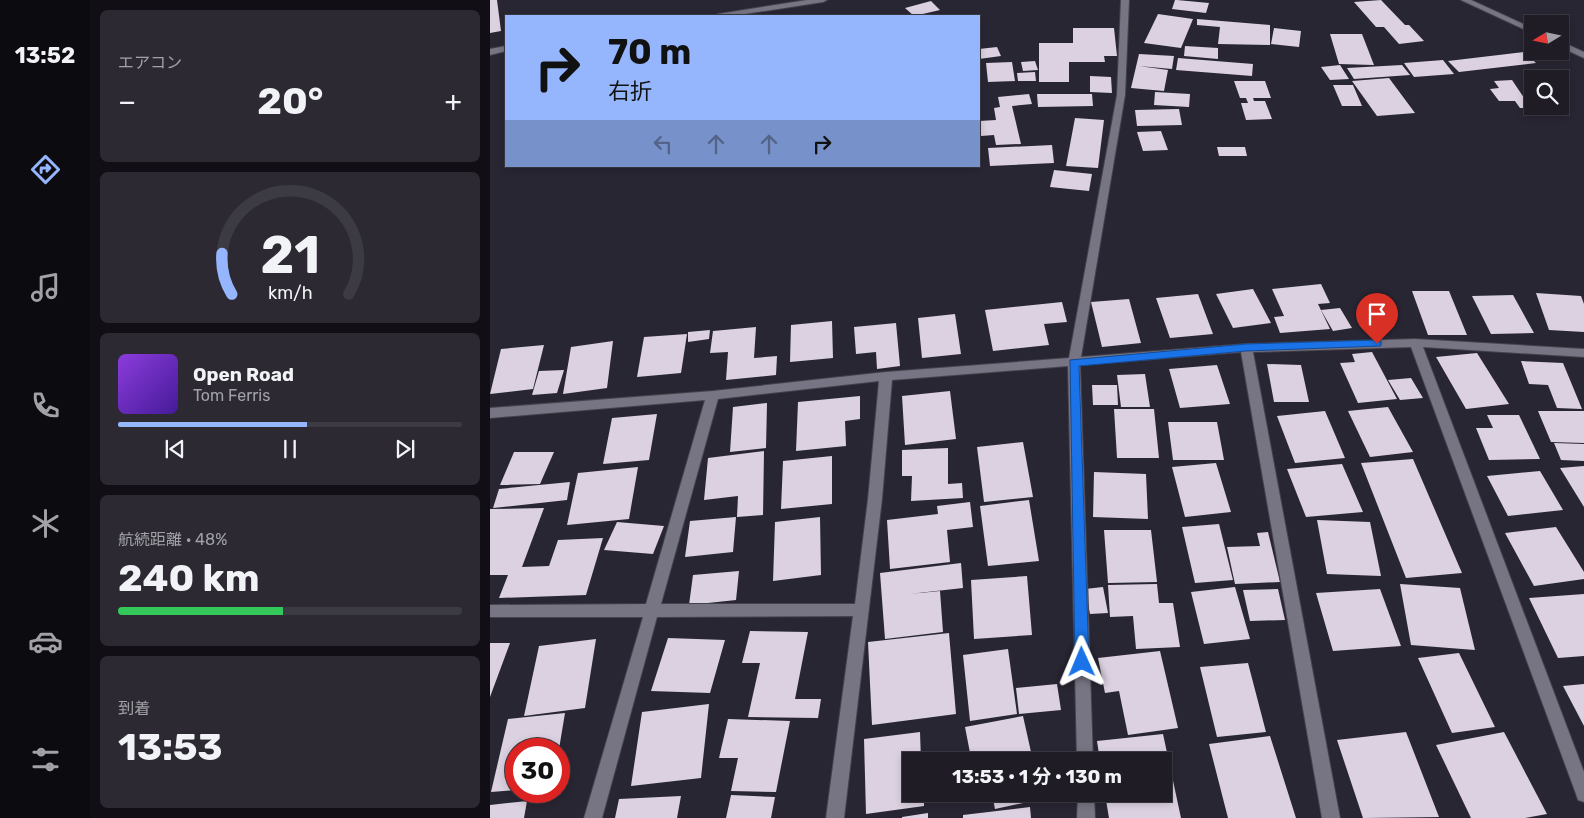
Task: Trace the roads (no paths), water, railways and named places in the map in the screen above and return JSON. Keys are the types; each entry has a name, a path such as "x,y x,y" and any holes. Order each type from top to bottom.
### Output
{"street":[{"path":"725,15 823,0"},
{"path":"1085,752 1074,362 1121,94 1124,0"},
{"path":"1465,0 1524,27"},
{"path":"1569,48 1584,55"},
{"path":"490,52 505,49"},
{"path":"1415,343 1584,794"},
{"path":"490,413 713,395 886,376 1246,348 1415,343 1584,352"},
{"path":"1246,348 1331,818"},
{"path":"835,818 875,499 886,376"},
{"path":"593,818 713,395"},
{"path":"490,611 862,610"},
{"path":"1086,802 1086,818"}]}
